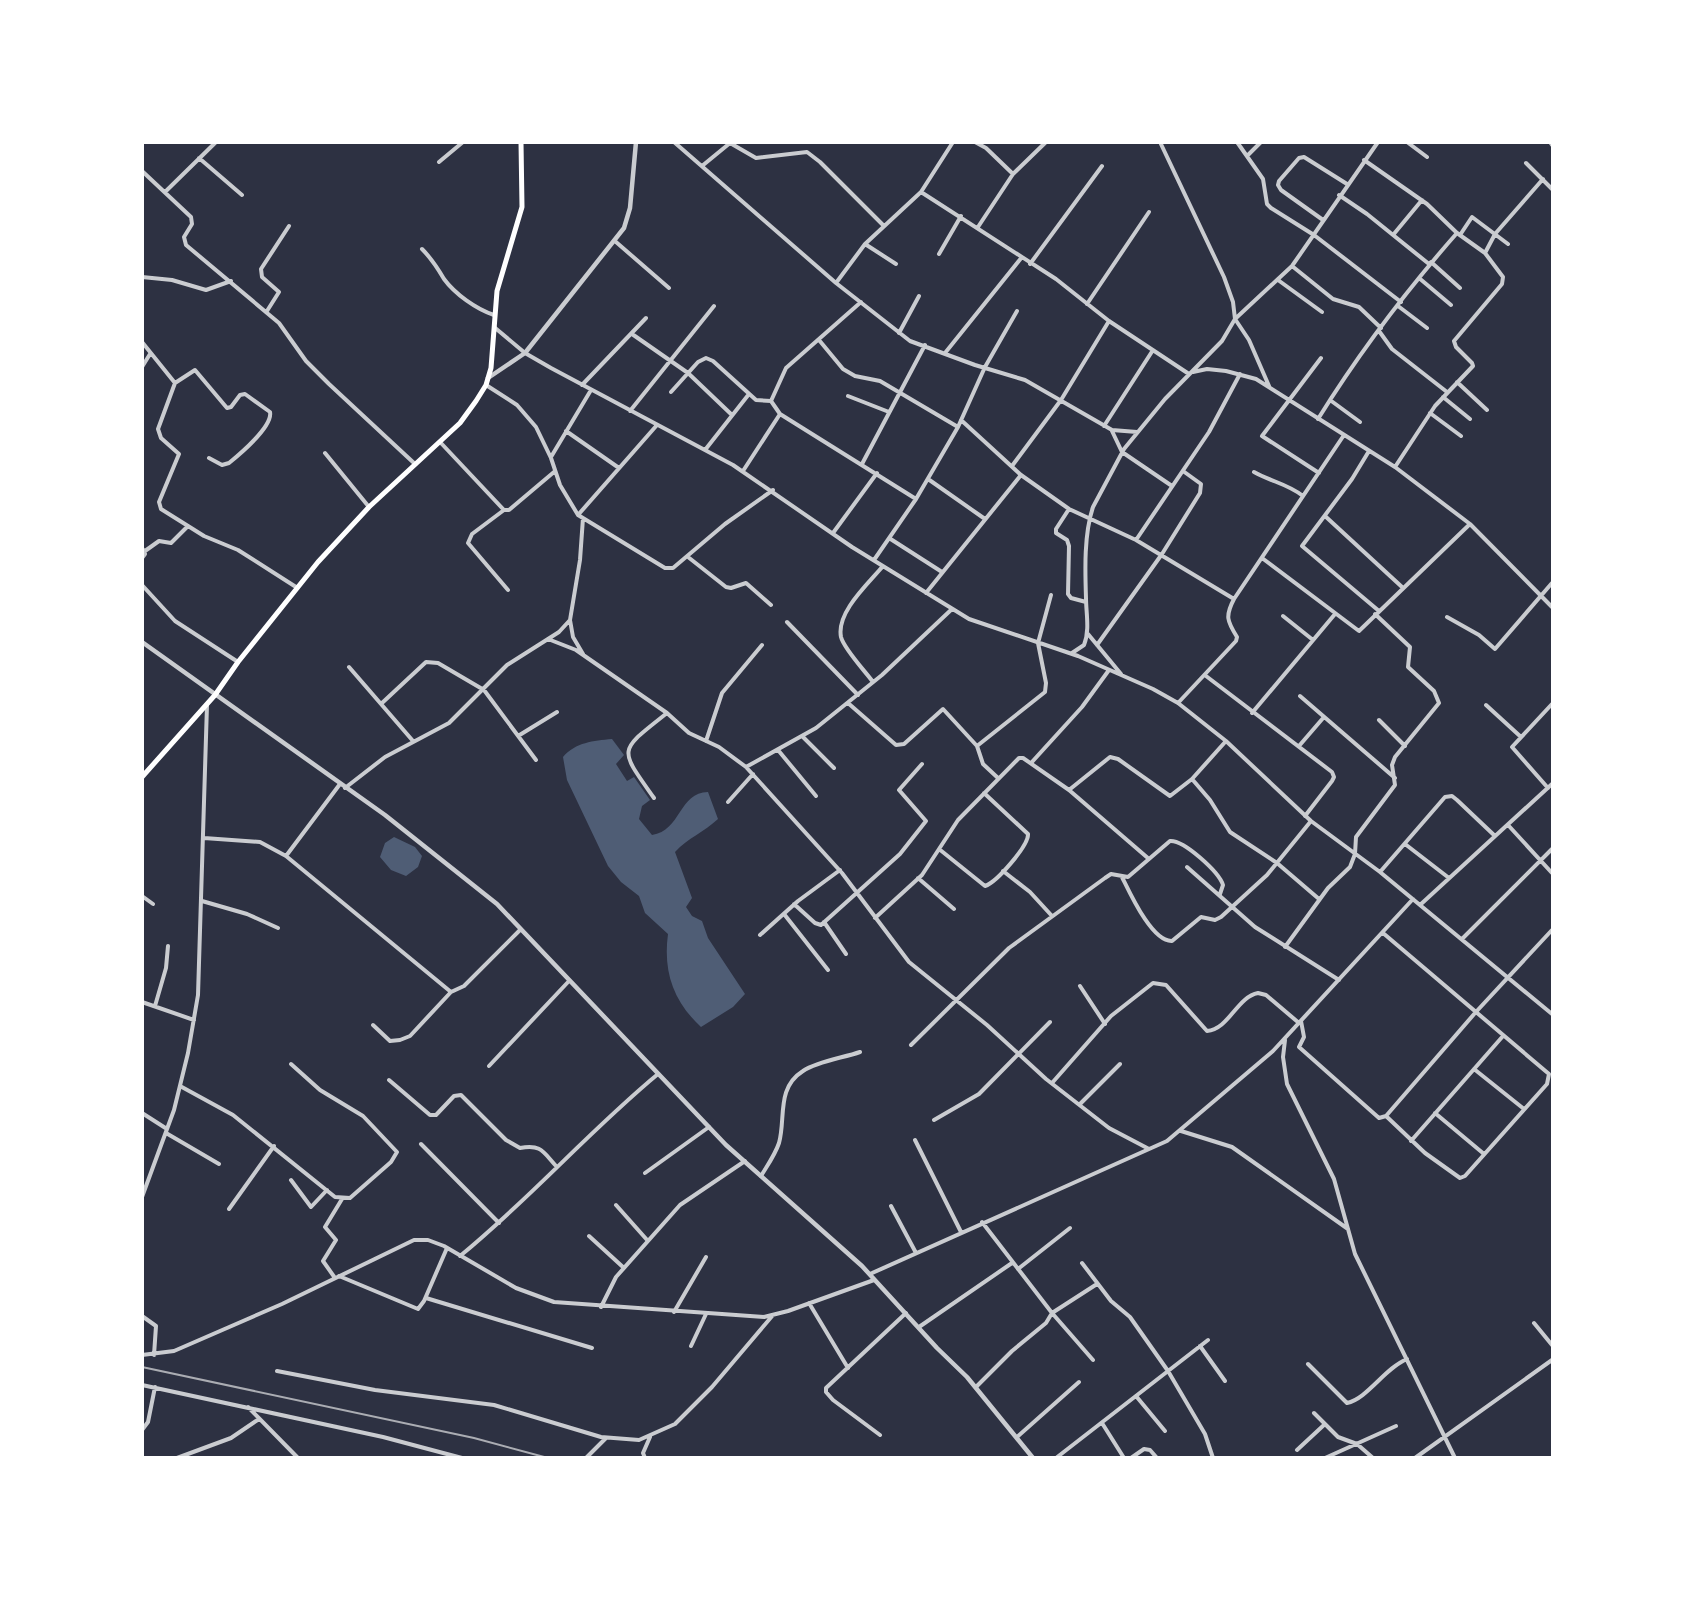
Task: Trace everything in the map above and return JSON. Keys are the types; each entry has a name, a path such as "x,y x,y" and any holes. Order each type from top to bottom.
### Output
{"main road":[{"path":"142,777 216,695 238,662 296,587 369,507 416,465 469,412 486,385 489,378 497,291 522,207 521,142"}],"street":[{"path":"165,192 216,142"},
{"path":"439,162 463,142"},
{"path":"489,378 525,353 616,242 628,219 636,142"},
{"path":"674,142 836,283 898,333 945,353 1025,380 1112,430 1138,432"},
{"path":"836,283 865,244 921,192 952,142"},
{"path":"975,142 986,148 1013,174"},
{"path":"986,148 987,142"},
{"path":"978,228 1013,174 1046,142"},
{"path":"1160,142 1224,277 1233,302 1234,319 1249,340 1269,386"},
{"path":"1237,142 1266,186 1267,204 1314,235 1427,328"},
{"path":"1247,156 1262,142"},
{"path":"1072,653 1084,645 1088,633 1086,602 1090,517 1122,452 1190,373 1222,341 1234,319 1292,266 1339,195 1378,142"},
{"path":"1407,142 1427,158"},
{"path":"702,166 730,143 756,158 807,152 884,226"},
{"path":"1323,220 1281,190 1278,185 1279,181 1299,158 1304,157 1347,184"},
{"path":"199,158 242,195"},
{"path":"1364,160 1422,200 1458,234 1485,253 1501,273 1503,280 1454,341 1473,366 1430,413 1395,467"},
{"path":"1526,163 1552,189"},
{"path":"1030,264 1102,166"},
{"path":"142,171 192,219 192,224 184,237 186,245 267,311 329,384 416,465"},
{"path":"1485,253 1495,234 1543,179"},
{"path":"1548,184 1552,180"},
{"path":"921,192 1056,279 1109,321 1190,373 1207,369 1240,374 1269,386 1395,467 1470,524 1552,607"},
{"path":"1339,195 1394,235 1460,288"},
{"path":"1394,235 1422,200"},
{"path":"1087,304 1149,212"},
{"path":"939,254 961,216"},
{"path":"1318,418 1380,329 1430,263 1472,217 1508,244"},
{"path":"267,311 279,292 262,277 261,269 289,226"},
{"path":"616,242 669,288"},
{"path":"865,244 896,264"},
{"path":"422,249 435,261 446,282 478,308 494,315"},
{"path":"945,353 1022,257"},
{"path":"1292,266 1333,299 1359,307 1380,329 1392,349 1447,392"},
{"path":"142,277 172,280 206,290 231,281"},
{"path":"1419,278 1451,305"},
{"path":"1278,280 1322,312"},
{"path":"898,333 919,296"},
{"path":"771,401 786,369 861,302"},
{"path":"630,411 714,306"},
{"path":"874,560 916,499 958,427 985,367 1017,311"},
{"path":"582,385 646,318"},
{"path":"1012,466 1061,400 1109,321"},
{"path":"494,327 525,353 743,471 832,533 952,609 987,626 1072,653 1121,674 1178,703 1226,741 1311,821 1380,872 1552,1013"},
{"path":"632,334 688,374 732,415"},
{"path":"819,340 843,369 855,376 880,381 958,427"},
{"path":"142,342 175,383"},
{"path":"862,464 925,345"},
{"path":"1104,426 1153,350"},
{"path":"142,367 150,354"},
{"path":"1319,473 1262,436 1321,358"},
{"path":"671,392 702,359 709,359 749,394 762,402 771,401"},
{"path":"209,458 222,465 229,463 263,429 270,418 270,411 245,394 240,395 231,407 227,408 195,370 175,383 158,433 179,454 159,506 188,526 238,550 296,587"},
{"path":"1136,540 1209,432 1240,374"},
{"path":"1457,382 1488,410"},
{"path":"486,385 526,413 551,458 554,472 580,516 665,568 673,568 725,524 773,490"},
{"path":"551,458 591,390"},
{"path":"705,450 749,394"},
{"path":"849,396 889,412"},
{"path":"1443,397 1470,419"},
{"path":"1330,400 1360,422"},
{"path":"771,401 780,414 916,499"},
{"path":"1430,413 1461,436"},
{"path":"743,471 780,414"},
{"path":"961,420 1021,475 1069,509 1090,517 1162,554 1199,580 1234,599"},
{"path":"586,657 573,637 570,620 580,560 580,516 657,425"},
{"path":"1112,430 1122,452 1172,486"},
{"path":"566,431 619,468"},
{"path":"1178,703 1206,676 1236,641 1237,637 1227,622 1226,616 1234,599 1344,435"},
{"path":"440,442 504,510"},
{"path":"1285,947 1319,899 1350,867 1355,854 1356,837 1392,791 1396,778 1392,765 1436,708 1438,698 1408,667 1410,647 1377,613 1302,546 1369,451"},
{"path":"325,453 369,507"},
{"path":"1097,645 1162,554 1202,489 1201,484 1183,471"},
{"path":"508,590 468,543 472,534 504,510 509,510 554,472"},
{"path":"1254,472 1275,483 1288,484 1303,496"},
{"path":"832,533 877,473"},
{"path":"926,593 1021,475"},
{"path":"928,479 985,519"},
{"path":"1069,509 1056,529 1056,533 1067,540 1069,546 1068,594 1071,598 1086,602"},
{"path":"1325,516 1402,587"},
{"path":"1262,558 1298,582 1359,631 1402,587 1470,524"},
{"path":"142,558 144,550 159,541 171,543 188,526"},
{"path":"889,538 942,572"},
{"path":"688,557 726,587 731,588 746,583 771,605"},
{"path":"873,682 845,644 841,631 846,612 883,566"},
{"path":"1447,617 1479,635 1495,649 1552,583"},
{"path":"142,585 175,621 238,662"},
{"path":"977,746 1045,692 1046,683 1038,643 1051,595"},
{"path":"746,767 803,737 848,703 952,609"},
{"path":"1252,713 1335,614"},
{"path":"1283,616 1313,640"},
{"path":"345,788 385,757 449,723 507,665 560,632 570,620"},
{"path":"787,622 858,694"},
{"path":"1088,633 1121,674"},
{"path":"548,639 568,646 586,657 667,713 689,733 706,741 746,767 840,870 909,962 1019,1056 1109,1128 1149,1149"},
{"path":"142,642 340,784 474,884 709,1127 870,1274 976,1387 1033,1458"},
{"path":"706,741 722,693 762,645"},
{"path":"382,703 426,662 438,663 484,690 536,760"},
{"path":"349,667 413,741"},
{"path":"1031,763 1082,707 1109,670"},
{"path":"1206,676 1252,713 1299,746 1334,777 1305,816"},
{"path":"1300,696 1396,778"},
{"path":"848,703 896,745 904,744 943,709 977,746 983,764 998,778"},
{"path":"1548,788 1512,747 1552,704"},
{"path":"142,1197 167,1131 180,1086 194,1020 202,900 207,705"},
{"path":"1486,705 1521,737"},
{"path":"518,736 557,712"},
{"path":"654,798 629,763 628,750 637,737 667,713"},
{"path":"1299,746 1324,717"},
{"path":"1379,720 1405,746"},
{"path":"803,737 834,768"},
{"path":"1069,790 1110,757 1119,759 1166,795 1174,794 1192,779 1226,741"},
{"path":"778,750 816,796"},
{"path":"875,918 918,878 958,820 1019,758 1031,763 1069,790 1149,859"},
{"path":"794,904 818,925 858,893 900,854 925,825 924,816 898,790 922,764"},
{"path":"728,802 753,774"},
{"path":"1192,779 1210,800 1230,832 1276,863 1319,899"},
{"path":"286,856 340,784"},
{"path":"1420,905 1552,784"},
{"path":"939,849 985,886 995,881 1029,838 984,793"},
{"path":"1380,872 1445,797 1452,796 1495,836"},
{"path":"1122,877 1146,920 1166,941 1177,938 1201,917 1215,920 1234,906 1276,863 1311,821"},
{"path":"1508,825 1552,873"},
{"path":"204,838 260,842 286,856 451,992"},
{"path":"911,1045 1009,948 1111,874 1128,877 1170,842 1175,841 1218,875 1223,885 1220,894"},
{"path":"1405,844 1449,878"},
{"path":"1462,939 1552,849"},
{"path":"1187,867 1234,906 1255,927 1339,980"},
{"path":"760,935 794,904 840,870"},
{"path":"1003,871 1030,892 1052,916"},
{"path":"918,878 954,909"},
{"path":"142,896 153,904"},
{"path":"870,1274 981,1222 1149,1149 1182,1131 1285,1039 1413,899"},
{"path":"202,900 247,914 278,928"},
{"path":"784,914 803,935 828,970"},
{"path":"824,922 846,954"},
{"path":"373,1025 390,1041 404,1039 451,992 464,986 520,930"},
{"path":"1052,1083 1121,1007 1154,983 1159,982 1166,985 1207,1031 1219,1026 1252,994 1266,995 1300,1022 1304,1037 1299,1047 1379,1118 1386,1116 1475,1013 1552,930"},
{"path":"1383,933 1549,1074 1547,1084 1460,1178 1411,1141 1386,1116"},
{"path":"155,1006 166,968 168,946"},
{"path":"489,1066 569,981"},
{"path":"1080,986 1105,1024"},
{"path":"142,1002 194,1020"},
{"path":"934,1120 972,1100 1019,1056 1050,1022"},
{"path":"1411,1141 1503,1036"},
{"path":"1285,1039 1283,1057 1287,1083 1334,1179 1359,1263 1455,1458"},
{"path":"761,1176 777,1147 784,1097 795,1079 803,1071 860,1052"},
{"path":"291,1064 320,1090 363,1116 397,1152 391,1162 350,1198 342,1200 325,1227 336,1240 323,1261 337,1277 418,1309 426,1298 447,1248"},
{"path":"1080,1104 1120,1065"},
{"path":"1474,1069 1524,1109"},
{"path":"460,1256 499,1223 605,1119 658,1074"},
{"path":"389,1080 430,1115 436,1115 454,1096 461,1095 506,1140 520,1148 534,1145 539,1147 557,1167"},
{"path":"180,1086 221,1107 342,1200"},
{"path":"142,1113 219,1164"},
{"path":"1436,1113 1484,1154"},
{"path":"645,1173 709,1127"},
{"path":"1182,1131 1233,1146 1348,1230"},
{"path":"915,1140 961,1232"},
{"path":"421,1144 499,1223"},
{"path":"229,1209 274,1146"},
{"path":"601,1307 624,1268 690,1197 745,1161"},
{"path":"291,1179 311,1207 327,1190"},
{"path":"616,1205 648,1241"},
{"path":"891,1206 916,1253"},
{"path":"981,1222 1052,1313 1093,1360"},
{"path":"1018,1269 1070,1227"},
{"path":"589,1236 624,1268"},
{"path":"142,1355 174,1351 282,1304 414,1240 428,1240 447,1248 533,1296 554,1302 601,1307 744,1317 773,1315 875,1280"},
{"path":"674,1312 706,1257"},
{"path":"918,1327 1012,1263"},
{"path":"1082,1263 1111,1301 1130,1317 1168,1371 1205,1434 1213,1458"},
{"path":"976,1387 1022,1342 1046,1323 1052,1313 1097,1284"},
{"path":"426,1298 592,1348"},
{"path":"809,1304 848,1368"},
{"path":"880,1435 832,1401 826,1388 906,1313"},
{"path":"691,1346 706,1314"},
{"path":"277,1371 375,1390 494,1405 606,1438 625,1441 651,1436 675,1424 712,1388 773,1315"},
{"path":"142,1316 156,1326 154,1355"},
{"path":"1534,1323 1552,1346"},
{"path":"1056,1458 1208,1340"},
{"path":"1200,1346 1225,1381"},
{"path":"1308,1364 1347,1403 1356,1399 1393,1366 1407,1359"},
{"path":"1415,1458 1552,1360"},
{"path":"1017,1437 1079,1382"},
{"path":"142,1385 248,1407 462,1458"},
{"path":"142,1430 148,1422 155,1387"},
{"path":"1136,1396 1165,1431"},
{"path":"248,1407 298,1458"},
{"path":"1314,1413 1338,1437 1357,1444 1373,1458"},
{"path":"177,1458 231,1438 258,1419"},
{"path":"1102,1423 1124,1458"},
{"path":"1297,1450 1325,1424"},
{"path":"1325,1458 1396,1426"},
{"path":"645,1458 643,1453 651,1436"},
{"path":"586,1458 606,1438"},
{"path":"1131,1458 1144,1449 1150,1450 1157,1458"}],"water":[{"path":"612,739 624,755 616,764 627,781 634,777 650,800 642,806 639,819 652,835 669,827 691,798 698,794 708,792 718,819 675,852 692,898 686,907 692,916 702,921 708,938 745,994 733,1007 701,1027 683,1007 672,985 667,960 668,934 645,913 639,896 621,882 608,866 567,780 563,757 568,752 585,743"},
{"path":"394,837 415,847 422,856 418,867 406,876 391,870 380,857 385,843"}],"railway":[{"path":"142,1367 474,1438 548,1458"}]}
